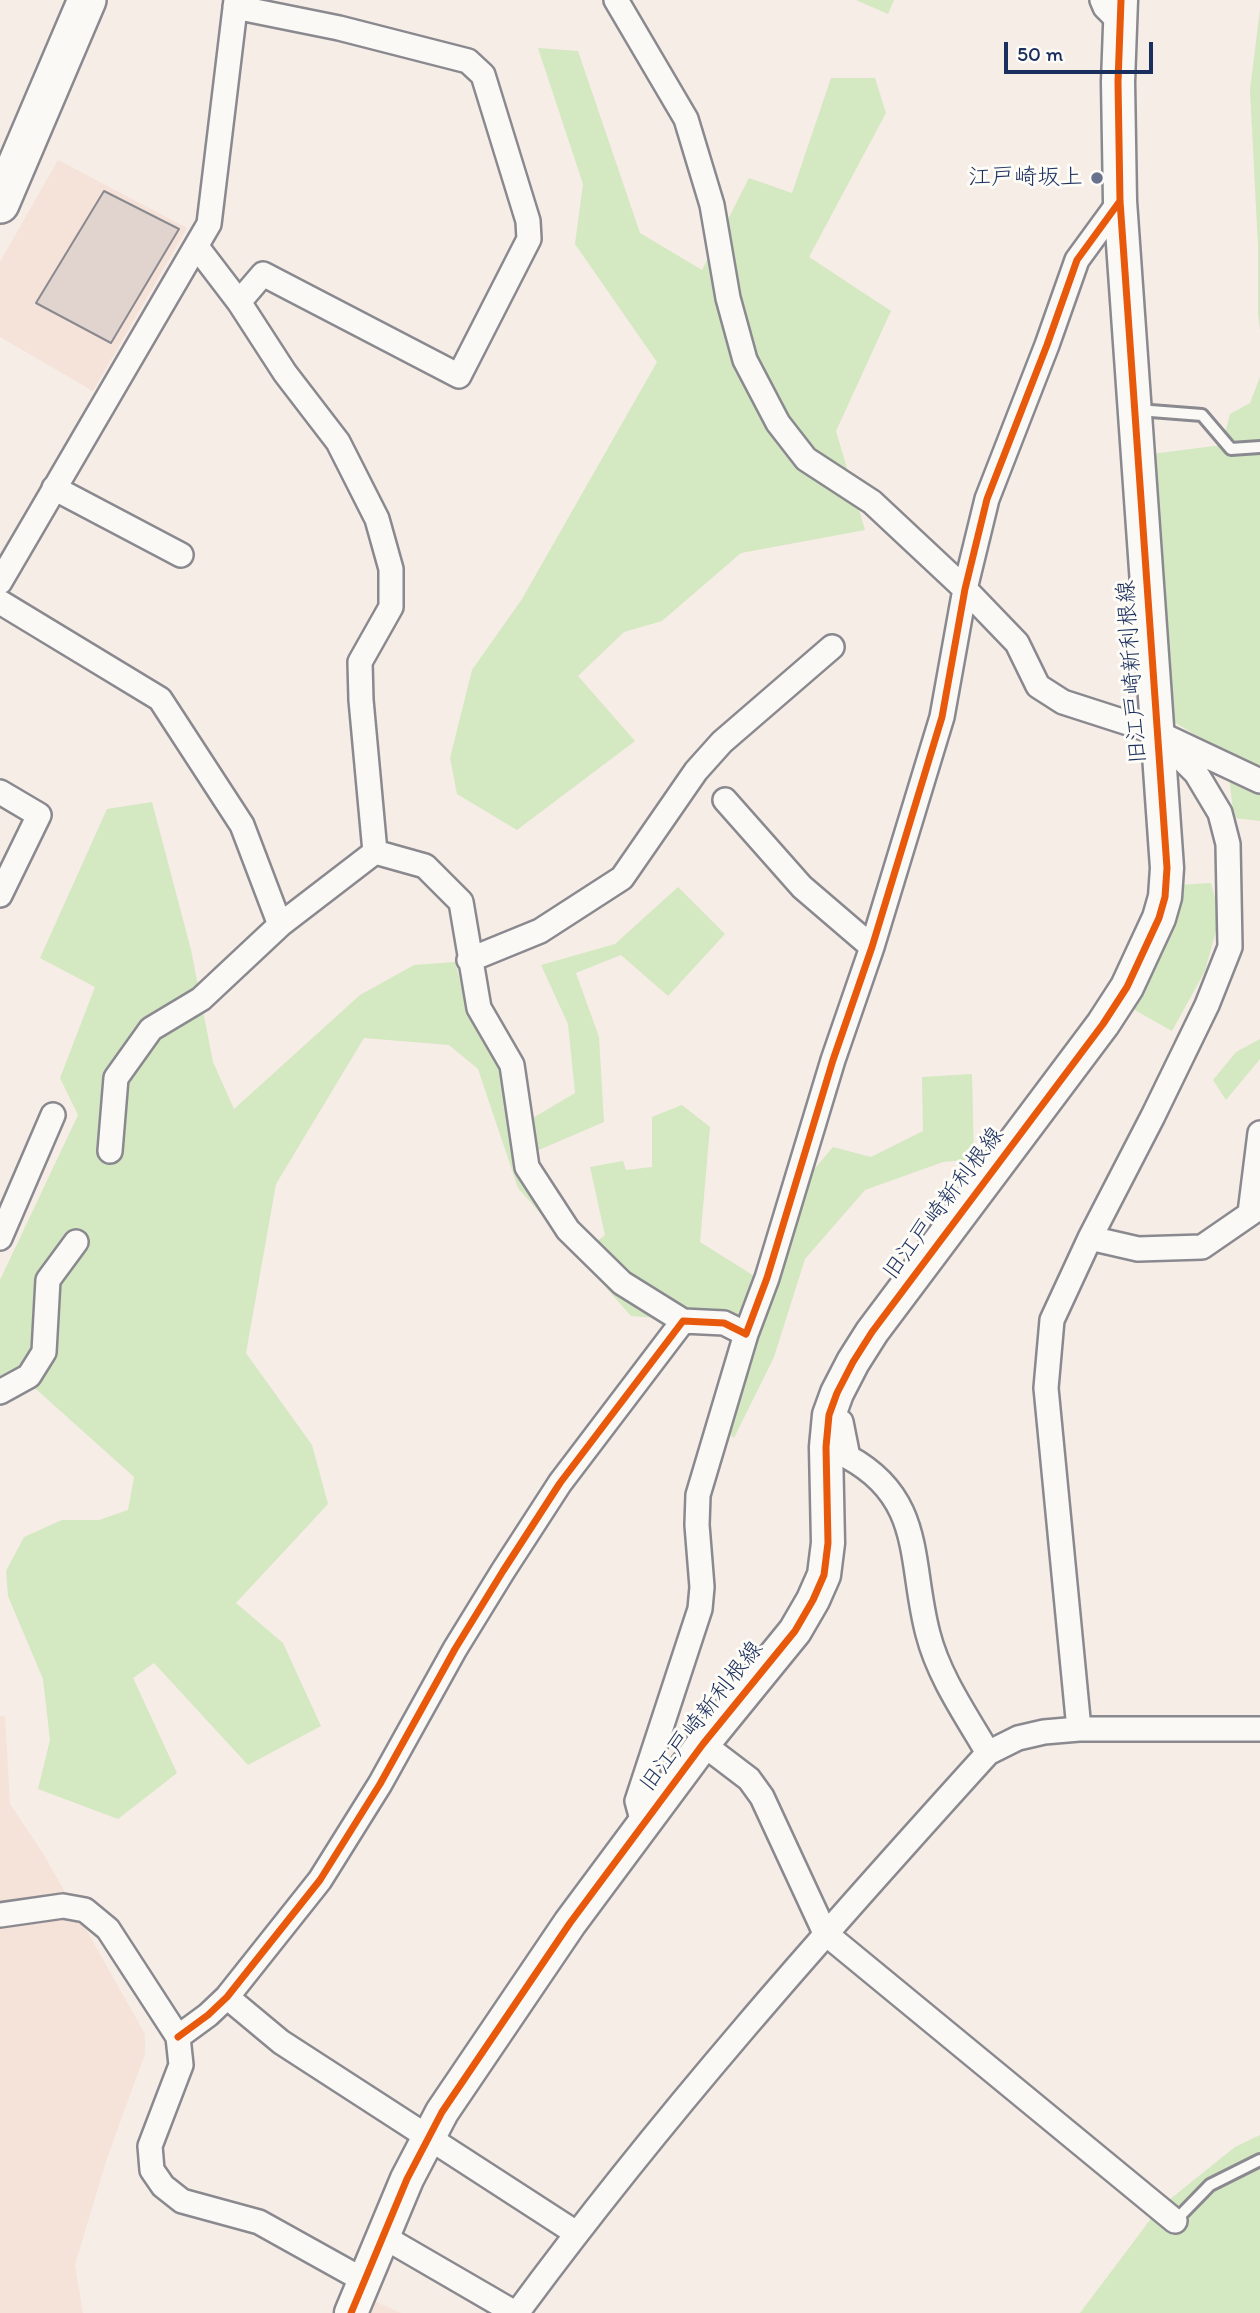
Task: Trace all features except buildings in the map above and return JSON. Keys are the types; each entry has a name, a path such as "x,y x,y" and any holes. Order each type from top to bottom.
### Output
{"main road":[{"path":"0,204 87,0"}],"street":[{"path":"616,0 686,119 712,205 728,298 745,360 778,423 806,459 872,502 965,589 1017,643 1038,686 1063,702 1156,732 1260,781"},
{"path":"0,582 209,224 235,3 468,61 483,75 528,220 529,239 459,376 263,274 239,302"},
{"name":"旧江戸崎新利根線","path":"351,2313 407,2179 442,2112 570,1923 643,1823 795,1631 824,1575 828,1543 826,1447 829,1415 836,1393 872,1332 1127,987 1146,949 1165,897 1167,868 1119,201 1114,7"},
{"path":"643,1823 637,1801 700,1609 702,1587 697,1525 698,1495 942,717 965,589 987,499 1048,345 1077,260 1119,201"},
{"path":"197,247 239,302 285,373 338,442 377,519 391,569 391,607 360,663 375,852"},
{"path":"54,488 181,555"},
{"path":"0,602 160,699 242,825 279,925"},
{"path":"469,960 540,931 622,878 696,771 722,742 832,647"},
{"path":"1079,1729 1046,1388 1052,1320 1201,1017 1230,947 1228,844 1220,813 1196,773 1156,732"},
{"path":"0,792 39,816 0,895"},
{"path":"725,800 802,887 872,947"},
{"path":"110,1151 116,1078 151,1030 201,999 279,925 375,852"},
{"path":"375,852 425,866 461,902 479,1008 512,1065 527,1167 568,1230 622,1283 682,1321 724,1323 747,1334"},
{"path":"0,1238 53,1115"},
{"path":"1090,1238 1138,1249 1202,1247 1255,1210 1260,1133"},
{"path":"0,1392 29,1377 44,1352 48,1280 76,1242"},
{"path":"178,2037 227,1997 320,1880 380,1784 455,1648 559,1483 682,1321"},
{"path":"829,1415 841,1422 848,1457 867,1468 901,1507 913,1544 928,1634 944,1676 988,1753"},
{"path":"384,2237 516,2313 634,2160 825,1933 988,1753 1018,1738 1044,1732 1079,1729 1260,1730"},
{"path":"703,1744 749,1779 762,1797 825,1933 1175,2221"},
{"path":"0,1915 63,1906 85,1910 108,1929 178,2037 181,2065 150,2146 152,2170 163,2186 182,2201 259,2222 365,2281"},
{"path":"227,1997 281,2042 576,2233"}],"lane":[{"path":"1136,409 1202,415 1231,449 1260,447"},
{"path":"1175,2221 1210,2185 1260,2160"}],"shaded area":[{"path":"58,160 187,228 93,391 0,337 0,262"},
{"path":"0,1716 5,1716 10,1804 44,1855 145,2034 145,2054 107,2158 75,2265 83,2313 0,2313"},
{"path":"372,2300 401,2313 365,2313"}],"green space":[{"path":"856,0 894,0 888,14"},
{"path":"1260,10 1260,330 1250,90"},
{"path":"538,48 578,51 640,233 702,270 749,178 792,193 831,78 875,78 886,113 809,257 891,311 836,431 865,530 741,553 662,621 624,632 578,676 635,741 517,830 457,794 450,758 472,670 522,599 657,362 575,244 583,184"},
{"path":"1260,377 1260,821 1234,818 1226,753 1162,715 1152,454 1222,445 1230,414 1250,403"},
{"path":"152,802 191,950 213,1062 234,1109 360,995 414,965 455,962 467,1007 513,1071 516,1128 575,1093 568,1024 541,965 615,944 678,887 725,934 668,996 621,955 576,973 599,1037 604,1122 520,1158 585,1251 605,1235 590,1167 623,1161 626,1170 652,1167 652,1117 682,1105 710,1127 700,1242 759,1279 789,1199 833,1147 871,1157 923,1131 922,1077 972,1074 974,1159 943,1162 865,1190 805,1259 774,1357 734,1438 712,1421 746,1334 724,1323 631,1316 518,1188 478,1069 449,1045 364,1038 276,1184 246,1353 312,1445 328,1504 236,1603 283,1643 321,1726 248,1765 154,1663 133,1678 177,1773 118,1819 38,1789 50,1740 43,1679 8,1596 6,1571 24,1537 62,1520 99,1520 128,1510 134,1477 18,1373 0,1395 0,1280 78,1115 60,1078 95,987 40,958 107,809"},
{"path":"1211,883 1220,916 1205,971 1172,1031 1124,1004 1178,885"},
{"path":"1260,1039 1260,1059 1226,1100 1213,1080 1236,1052"},
{"path":"1260,2135 1260,2313 1080,2313 1159,2208 1235,2147"}],"cycle path":[{"path":"351,2313 407,2179 442,2112 570,1923 703,1744 795,1631 813,1600 824,1575 828,1543 826,1447 829,1415 837,1393 872,1332 1103,1024 1127,987 1159,918 1165,897 1167,868 1120,201 1118,82 1121,0"},
{"path":"178,2037 227,1997 320,1880 380,1784 455,1649 560,1483 683,1321 724,1323 746,1334 767,1278 942,717 965,589 987,499 1077,260 1120,201"}],"place":[{"name":"江戸崎坂上","path":"1097,178"}]}
